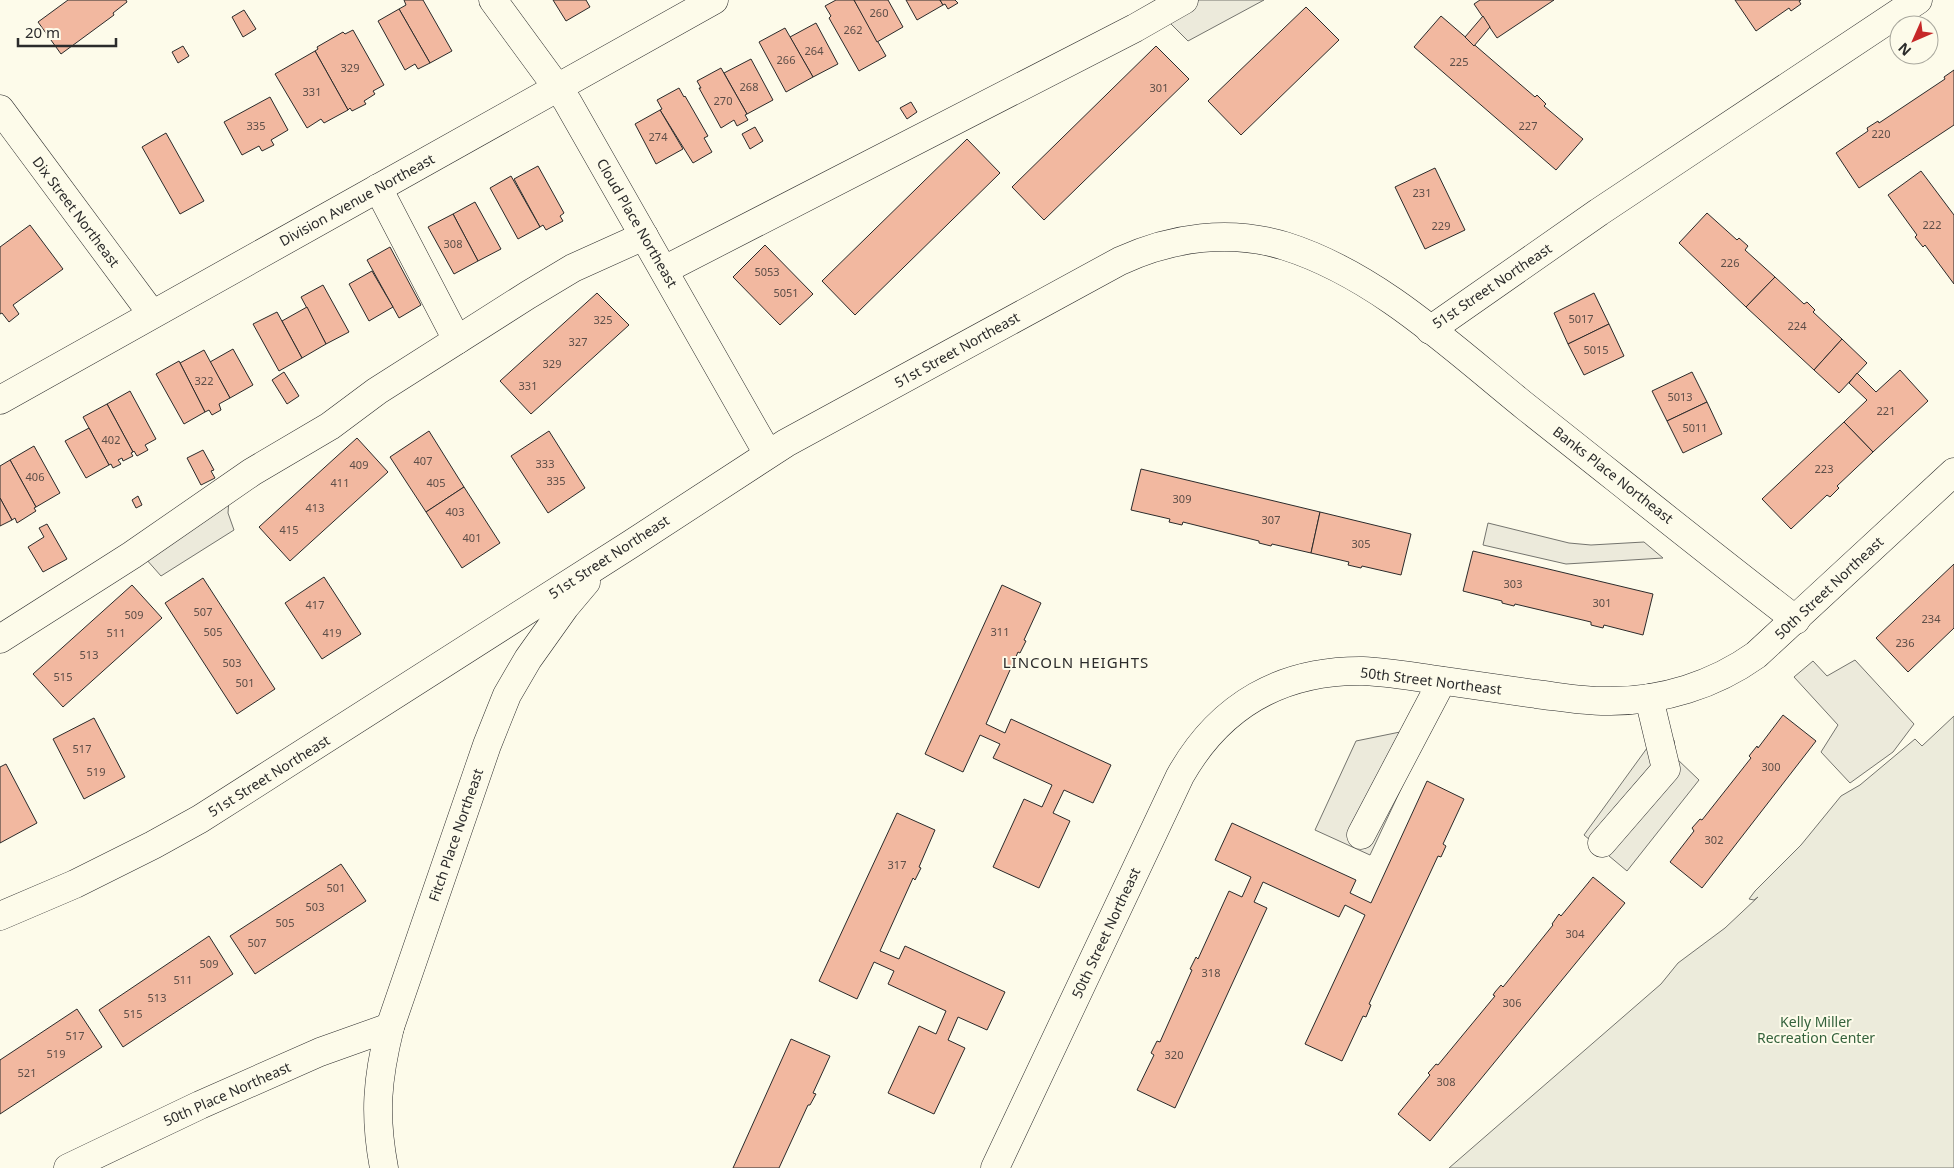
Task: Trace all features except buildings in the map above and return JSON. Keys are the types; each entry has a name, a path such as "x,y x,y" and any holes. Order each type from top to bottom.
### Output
{"street":[{"name":"Cloud Place Northeast","path":"493,0 567,101 768,454"},
{"name":"Division Avenue Northeast","path":"0,400 714,0"},
{"path":"664,270 1135,28 1184,0"},
{"name":"51st Street Northeast","path":"0,916 84,880 200,820 631,544 786,442 1120,260 1152,248 1184,240 1235,237 1268,242 1298,251 1361,281 1396,303 1430,330 1599,212 1918,0"},
{"name":"Dix Street Northeast","path":"0,109 152,314"},
{"path":"378,188 457,340"},
{"path":"0,639 132,554 252,472 330,426 377,392 457,340 573,268 644,236"},
{"name":"Banks Place Northeast","path":"1430,330 1796,620"},
{"name":"50th Street Northeast","path":"996,1168 1180,776 1209,734 1247,702 1269,689 1303,678 1339,672 1363,671 1586,701 1610,702 1649,698 1680,691 1731,672 1756,655 1954,472"},
{"name":"Fitch Place Northeast","path":"384,1168 377,1120 377,1092 380,1065 390,1027 487,745 507,695 528,659 571,599 600,568 631,544"},
{"path":"1361,835 1442,681"},
{"path":"1602,843 1666,769 1649,698"},
{"name":"50th Place Northeast","path":"68,1168 200,1105 320,1052 390,1027"}],"green space":[{"name":"Kelly Miller Recreation Center","path":"1954,716 1954,1168 1449,1168 1661,984 1678,963 1725,928 1758,897 1754,900 1749,899 1801,845 1841,796 1860,785 1915,739 1922,746"}],"shaded area":[{"path":"1198,0 1264,0 1188,41 1164,17"},
{"path":"229,499 228,513 234,530 161,576 146,559"},
{"path":"1488,523 1569,543 1591,545 1644,542 1663,558 1566,564 1483,545"},
{"path":"1855,660 1914,724 1893,752 1850,783 1821,752 1838,725 1794,677 1813,661 1827,676"},
{"path":"1400,732 1423,742 1370,855 1315,830 1356,741"},
{"path":"1674,740 1676,758 1699,780 1627,871 1584,835 1650,744"}],"district":[{"name":"LINCOLN HEIGHTS","path":"1076,663"}]}
